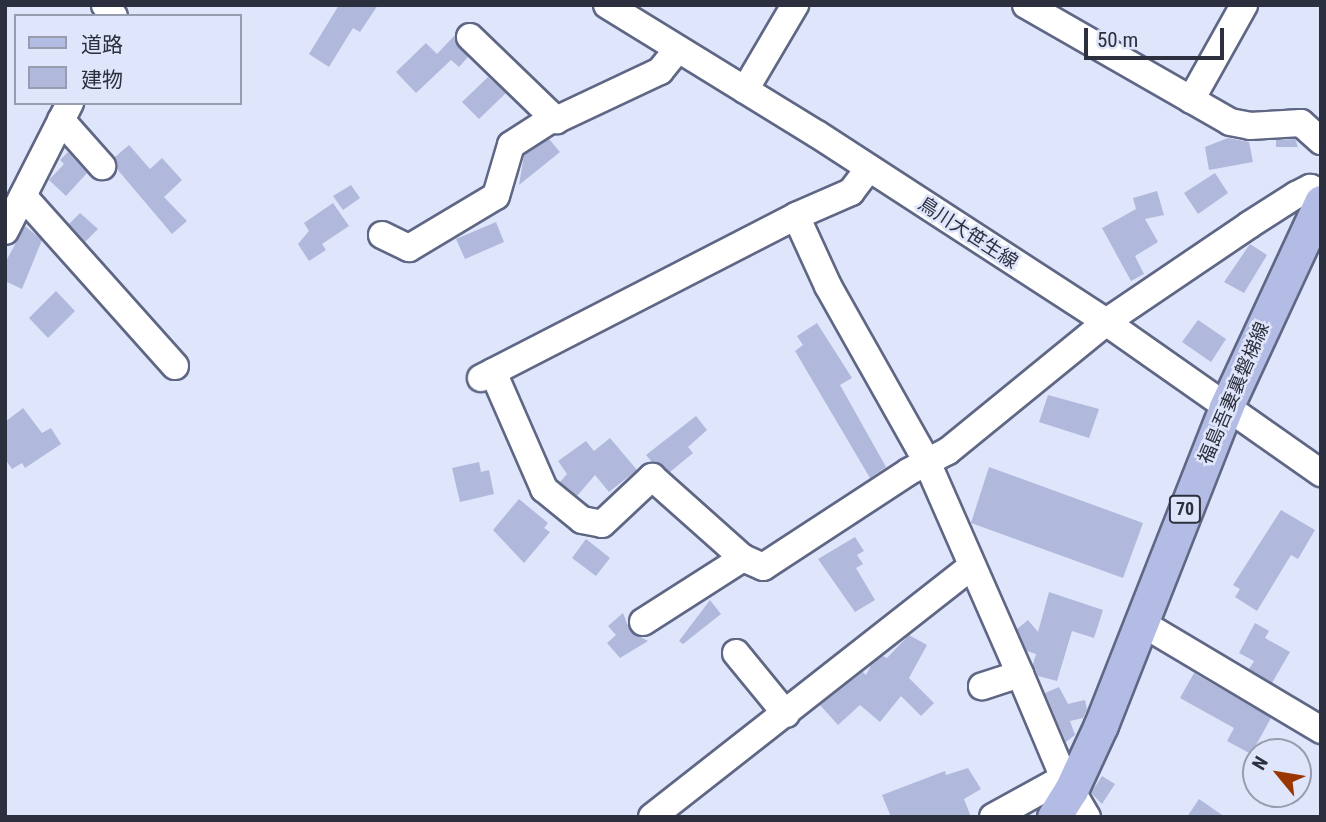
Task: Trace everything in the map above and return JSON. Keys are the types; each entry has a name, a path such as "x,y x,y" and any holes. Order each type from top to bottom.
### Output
{"main road":[{"name":"福島吾妻裏磐梯線","path":"1069,800 1226,407 1321,202"}],"street":[{"name":"鳥川大笹生線","path":"607,5 869,168 1106,322 1321,473"},
{"path":"745,90 795,5"},
{"path":"1026,5 1238,125 1301,123 1321,141"},
{"path":"1191,100 1244,5"},
{"path":"470,37 553,118"},
{"path":"382,234 410,248 496,196 503,183 509,147 553,118 660,71 678,49"},
{"path":"5,231 66,112 102,166"},
{"path":"869,168 851,192 796,216 487,375 544,489 582,520 602,524 652,477 743,558 764,567 771,565 927,462 948,451 1106,322 1296,195 1310,188 1321,192"},
{"path":"23,196 175,366"},
{"path":"796,216 828,286 927,462 1020,674 1069,800 993,817"},
{"path":"643,622 743,558"},
{"path":"652,817 971,567"},
{"path":"1140,622 1321,730"},
{"path":"736,653 786,714"},
{"path":"982,686 1020,674"}],"building":[{"path":"339,5 378,5 360,32 353,28 329,67 309,54"},
{"path":"455,35 468,57 459,67 451,60 416,93 396,72 426,43 437,54"},
{"path":"488,77 506,93 479,119 462,102"},
{"path":"1228,138 1249,142 1253,162 1209,170 1205,147"},
{"path":"549,139 560,152 519,185 524,155"},
{"path":"1295,139 1298,147 1276,147 1276,140"},
{"path":"129,145 150,169 162,158 182,180 164,197 187,221 172,234 117,169 115,157"},
{"path":"68,152 87,173 66,196 49,180 64,164 60,160"},
{"path":"1215,173 1228,193 1198,214 1184,193"},
{"path":"351,185 360,198 343,210 333,196"},
{"path":"1157,191 1164,215 1145,219 1158,242 1135,256 1144,274 1131,281 1102,228 1136,209 1133,198"},
{"path":"333,203 349,226 322,244 326,250 309,261 298,244 309,231 304,223"},
{"path":"80,213 98,229 85,242 69,224"},
{"path":"496,222 504,242 465,259 456,239"},
{"path":"25,226 42,240 22,289 5,281 5,263"},
{"path":"1250,244 1267,255 1244,293 1224,282"},
{"path":"56,291 75,311 48,338 29,318"},
{"path":"1198,320 1226,339 1211,362 1182,342"},
{"path":"817,323 852,378 840,385 886,467 870,478 795,351 803,345 797,336"},
{"path":"1048,395 1099,409 1089,438 1039,422"},
{"path":"23,408 42,433 51,428 61,444 25,468 22,463 12,469 5,459 5,422"},
{"path":"696,416 707,430 688,447 693,453 670,472 652,462 646,455"},
{"path":"610,438 637,470 609,492 595,475 577,496 560,482 567,474 558,461 586,441 594,451"},
{"path":"479,462 481,472 489,470 494,494 460,502 452,468"},
{"path":"989,467 1143,523 1123,578 971,523"},
{"path":"519,499 548,523 544,528 550,532 524,563 493,530"},
{"path":"1281,510 1315,530 1298,559 1291,555 1257,611 1235,597 1240,589 1233,585"},
{"path":"855,537 864,551 857,555 863,564 856,568 875,600 855,612 818,559"},
{"path":"586,539 610,558 596,576 572,558"},
{"path":"1049,592 1103,610 1094,638 1072,631 1057,681 1038,676 1033,664 1036,654 1027,651 1017,629 1028,620 1038,632"},
{"path":"710,600 721,614 683,644 679,641"},
{"path":"623,613 630,631 648,641 620,658 607,643 616,635 608,626"},
{"path":"1255,623 1269,631 1265,638 1290,652 1272,683 1249,669 1254,661 1239,653"},
{"path":"909,635 927,645 909,678 934,703 921,716 901,696 880,722 860,705 838,725 820,705 863,672 866,675 871,665 883,656 887,658"},
{"path":"1194,673 1271,718 1260,738 1242,738 1242,749 1227,741 1234,728 1180,698"},
{"path":"1059,687 1068,704 1085,700 1087,709 1083,718 1070,721 1075,735 1066,742 1045,693"},
{"path":"968,768 981,789 964,799 971,817 891,817 882,795 945,771 946,775"},
{"path":"1102,776 1115,784 1102,804 1091,793"},
{"path":"1199,799 1225,817 1187,817"}]}
